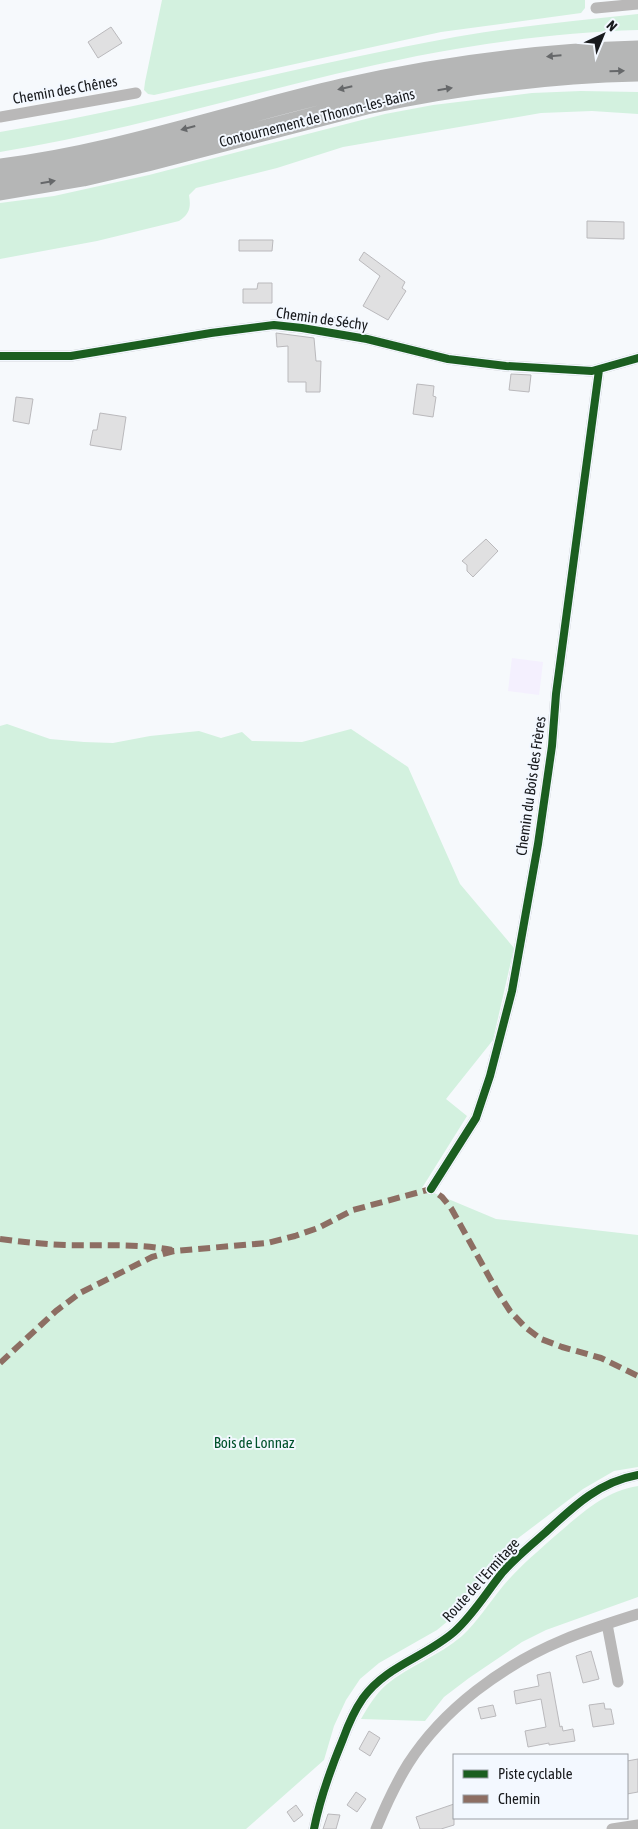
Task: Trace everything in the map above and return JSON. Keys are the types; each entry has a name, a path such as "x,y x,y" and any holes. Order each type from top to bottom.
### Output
{"highway":[{"name":"Contournement de Thonon-les-Bains","path":"0,169 70,157 393,78 496,62 572,54 638,51"},
{"name":"Contournement de Thonon-les-Bains","path":"0,190 83,176 408,95 499,80 638,70"}],"street":[{"path":"596,8 638,4"},
{"name":"Chemin des Chênes","path":"0,116 136,93"},
{"name":"Chemin de Séchy","path":"0,356 71,356 211,333 274,325 367,339 429,356 468,362 545,369 599,370 638,358"},
{"name":"Chemin du Bois des Frères","path":"431,1189 476,1118 490,1076 512,991 538,844 552,746 556,694 599,370"},
{"name":"Route de l'Ermitage","path":"314,1829 323,1793 338,1751 355,1710 370,1689 389,1672 452,1633 468,1618 513,1561 577,1504 600,1488 638,1475"},
{"path":"376,1829 409,1763 431,1734 451,1713 480,1689 522,1661 561,1641 638,1614"},
{"path":"607,1624 618,1682"},
{"path":"612,1829 638,1824"}],"shaded area":[{"path":"512,658 543,662 539,695 508,691"}],"green space":[{"path":"162,0 585,0 585,8 581,13 441,32 154,95 148,94 144,90"},
{"path":"638,14 638,30 582,33 527,39 417,56 105,131 0,152 0,132 57,122 455,37"},
{"path":"581,91 638,92 638,114 592,111 541,113 343,147 277,168 196,188 189,195 190,207 188,213 179,221 97,241 0,259 0,203 54,196 149,175 385,114 433,105 532,93"},
{"name":"Bois de Lonnaz","path":"7,724 50,739 113,743 150,736 199,731 221,738 242,732 252,741 302,742 351,729 408,767 460,884 514,948 493,1040 446,1099 467,1116 422,1188 496,1219 638,1235 638,1467 614,1471 583,1489 513,1542 496,1559 481,1585 460,1611 437,1630 379,1663 360,1679 346,1700 334,1726 324,1760 246,1829 0,1829 0,726"},
{"path":"638,1486 638,1597 546,1630 522,1642 444,1697 425,1721 361,1719 375,1697 386,1685 462,1636 515,1573 574,1520 603,1498"}],"building":[{"path":"111,27 122,43 98,58 88,42"},
{"path":"587,221 624,222 624,239 587,238"},
{"path":"239,240 273,240 272,251 239,251"},
{"path":"364,252 405,282 402,288 406,291 388,320 363,306 380,276 359,260"},
{"path":"258,283 272,283 272,303 243,303 243,289 257,289"},
{"path":"326,316 361,322 359,330 324,324"},
{"path":"276,333 314,338 316,361 321,361 320,392 306,392 306,382 288,382 288,346 277,347"},
{"path":"511,374 531,375 529,392 509,390"},
{"path":"417,384 434,386 433,396 436,397 433,417 413,414"},
{"path":"16,397 33,399 29,424 13,421"},
{"path":"100,413 126,417 121,450 90,445 93,430 97,430"},
{"path":"486,539 498,551 473,577 467,571 467,565 462,561"},
{"path":"591,1651 599,1679 583,1683 576,1656"},
{"path":"550,1672 560,1727 562,1726 563,1731 573,1729 575,1741 528,1747 525,1731 546,1727 541,1699 516,1704 514,1691 539,1686 537,1675"},
{"path":"604,1703 605,1709 611,1709 614,1724 593,1727 589,1705"},
{"path":"493,1705 496,1716 481,1719 478,1708"},
{"path":"369,1731 380,1738 370,1756 359,1749"},
{"path":"638,1759 638,1792 628,1794 628,1761"},
{"path":"356,1792 366,1799 357,1812 347,1805"},
{"path":"453,1804 454,1825 441,1829 420,1829 416,1817"},
{"path":"296,1805 303,1815 294,1822 287,1812"},
{"path":"328,1814 340,1815 336,1829 323,1829"}],"marked path":[{"path":"0,1363 56,1311 80,1293 152,1257 174,1251 267,1243 318,1228 353,1210 431,1189 442,1197 451,1208 497,1291 510,1311 525,1327 541,1339 601,1358 638,1376"},
{"path":"0,1239 49,1244 132,1246 172,1250"}],"cycle path":[{"path":"0,356 71,356 211,333 274,325 367,339 448,359 506,366 592,371 638,358"},
{"path":"431,1189 476,1118 490,1076 512,991 538,844 552,746 556,694 599,370"},
{"path":"314,1829 326,1783 347,1729 354,1713 372,1687 394,1670 443,1641 454,1632 507,1567 577,1504 611,1483 638,1475"}]}
